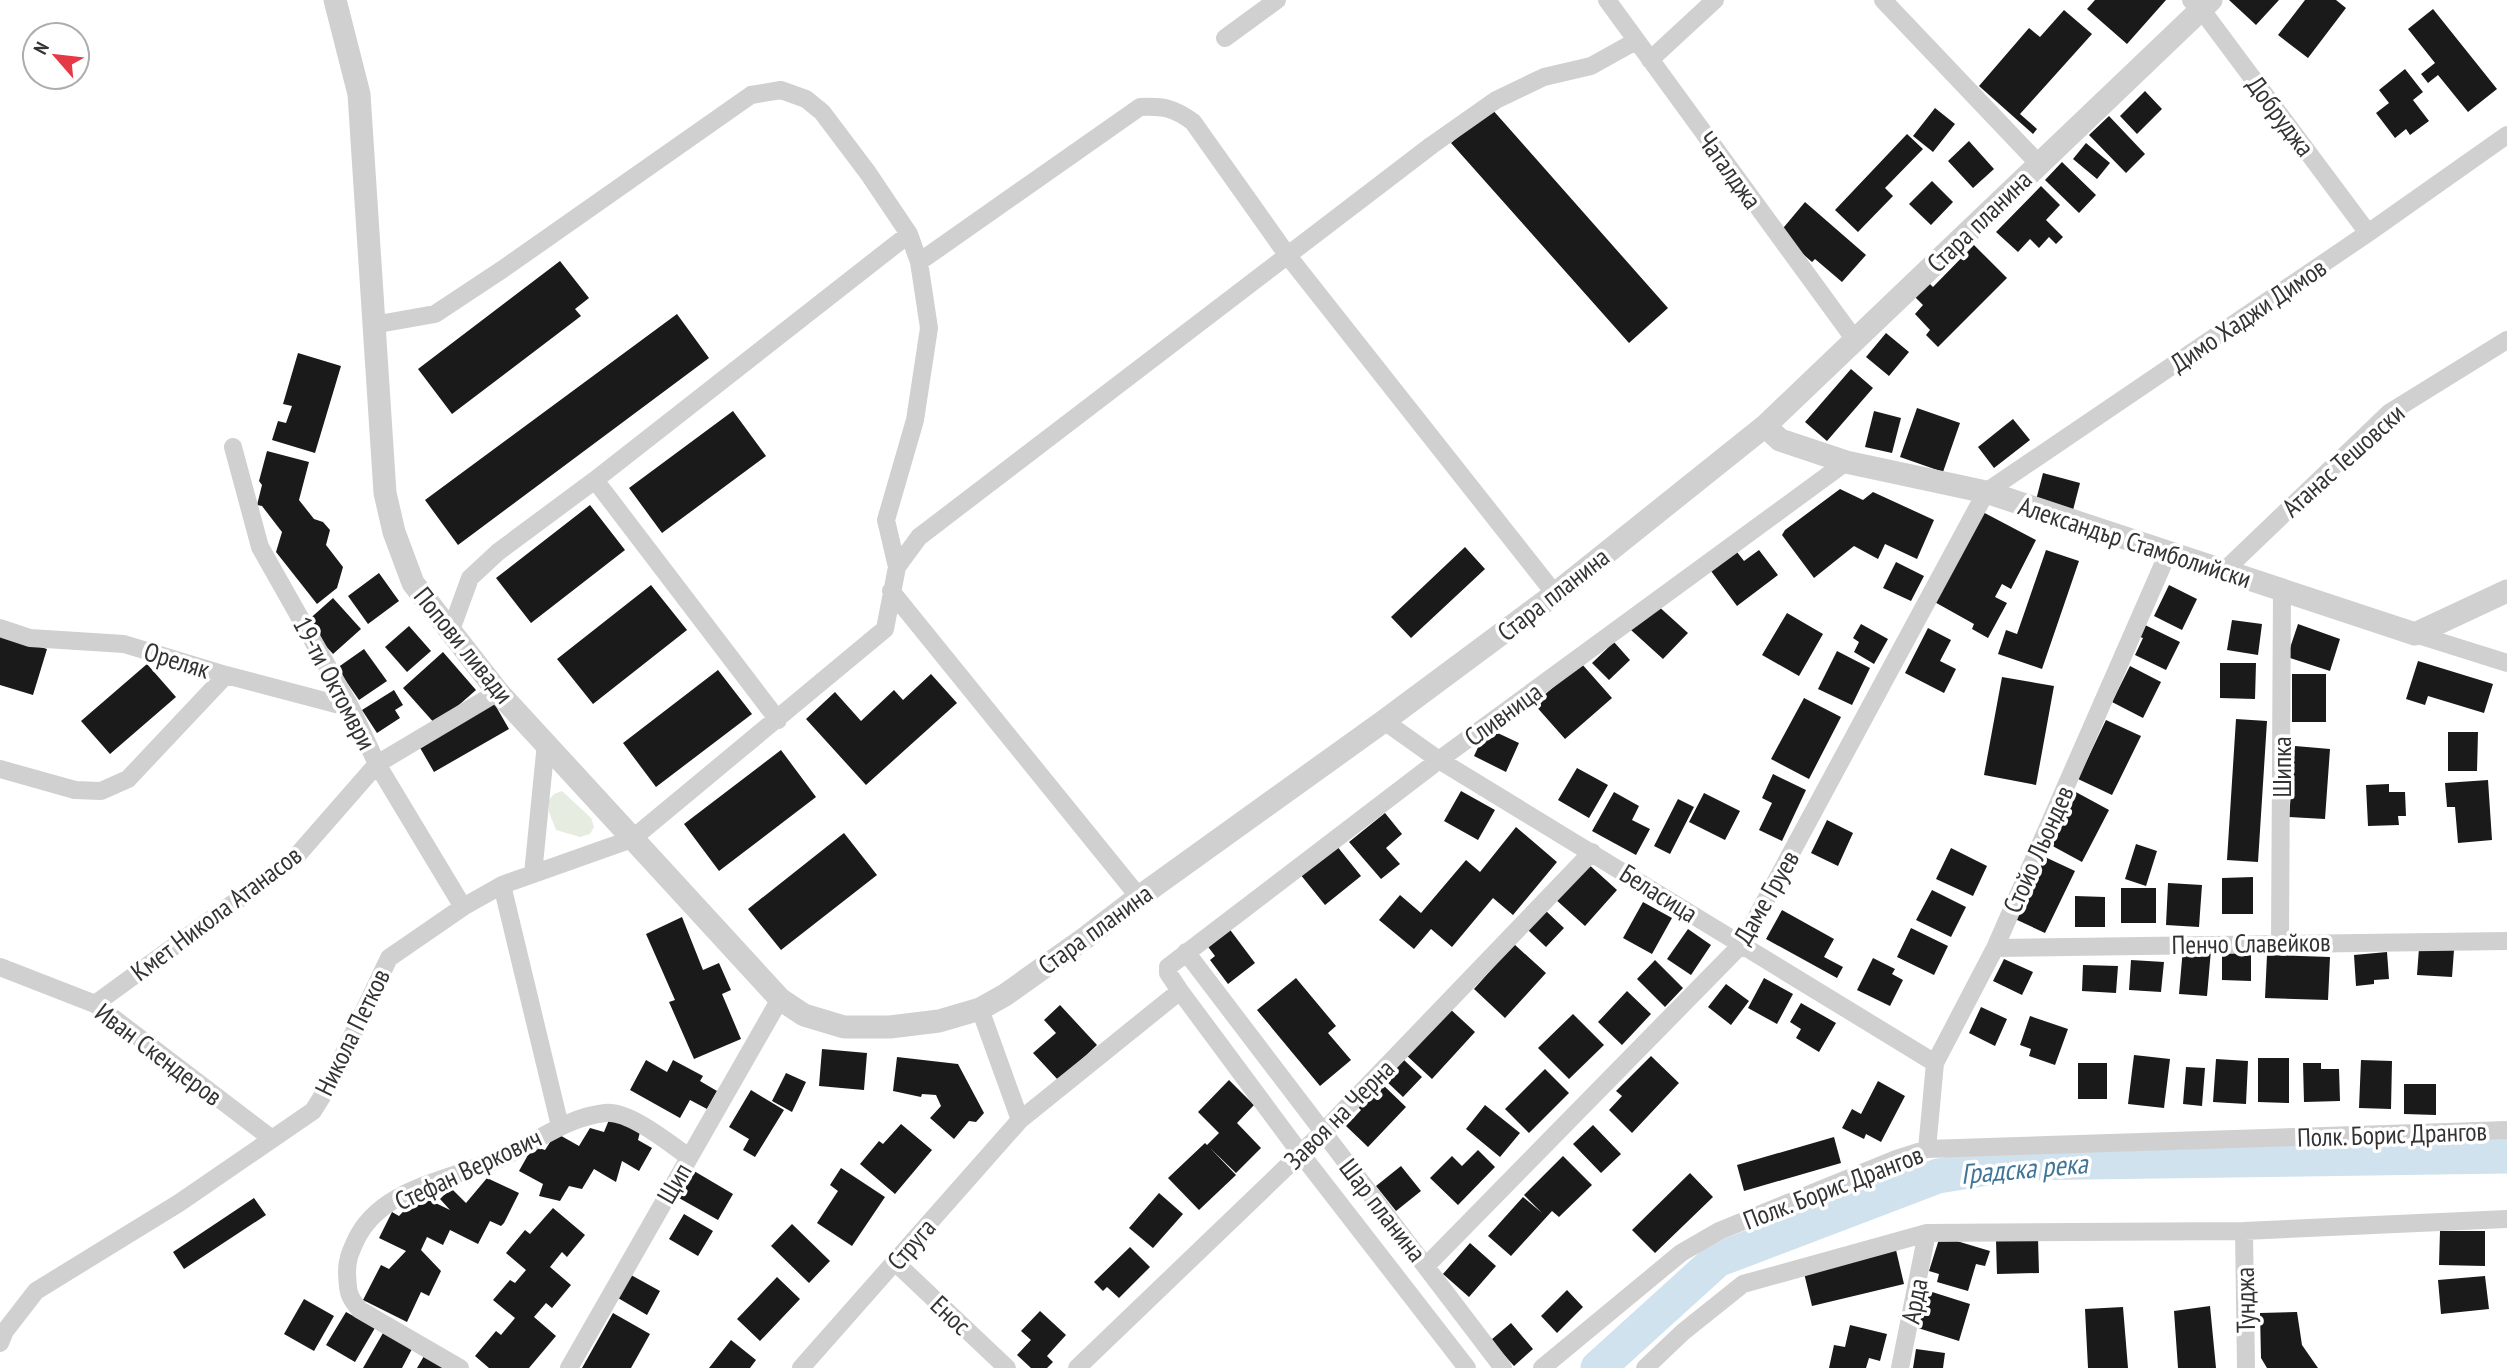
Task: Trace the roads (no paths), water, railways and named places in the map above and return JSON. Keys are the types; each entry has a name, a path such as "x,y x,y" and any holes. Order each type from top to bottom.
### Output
{"street":[{"name":"Попови ливади","path":"335,0 359,93 383,480 394,532 413,583 498,692 780,999 804,1015"},
{"path":"1225,38 1277,0"},
{"name":"Чаталджа","path":"1607,0 1854,340"},
{"path":"1650,60 1715,0"},
{"path":"1883,0 2039,164"},
{"name":"Стара планина","path":"804,1015 844,1027 890,1027 939,1021 980,1009 1005,995 1088,936 1555,594 1765,426 2039,164 2201,3"},
{"name":"Добруджа","path":"2201,3 2368,233"},
{"path":"897,566 919,537 1496,100 1544,77 1591,66 1636,41"},
{"path":"373,325 435,314 503,270 751,95 781,90 806,99 822,113 868,173 909,234 919,262 929,328 915,420 886,520 897,566"},
{"path":"919,262 1140,107 1159,106 1177,110 1193,122 1288,256 1555,594"},
{"name":"Димо Хаджи Димов","path":"1986,492 2368,233 2507,135"},
{"path":"451,630 470,578 498,552 595,480 909,234"},
{"name":"Атанас Тешовски","path":"2224,571 2389,413 2507,340"},
{"name":"Александър Стамболийски","path":"1765,426 1780,440 1846,463 1986,492 2507,663"},
{"name":"19-ти Октомври","path":"233,447 260,547 351,708 377,764 463,907"},
{"name":"Сливница","path":"1168,973 1168,967 1186,952 1439,760 1846,463"},
{"path":"595,480 778,720"},
{"name":"Даме Груев","path":"1426,1266 1742,944 1986,492"},
{"name":"Стойо Льондев","path":"1927,1149 1935,1063 1995,948 2168,553"},
{"name":"Никола Петков","path":"0,1343 5,1331 36,1291 179,1203 313,1111 328,1087 389,958 463,907 502,885 632,839 885,629 897,566"},
{"path":"2415,634 2507,590"},
{"path":"891,591 1139,897"},
{"name":"Шипка","path":"2280,942 2282,591"},
{"name":"Ореляк","path":"0,628 30,638 124,644 226,675 351,708"},
{"path":"0,769 75,790 101,791 128,779 226,675"},
{"name":"Кмет Никола Атанасов","path":"95,1004 294,859 377,764 498,692"},
{"name":"Беласица","path":"1384,721 1439,760 1935,1063"},
{"path":"533,874 546,743"},
{"name":"Завоя на Черна","path":"1077,1368 1323,1132 1592,852"},
{"path":"502,885 560,1126"},
{"name":"Пенчо Славейков","path":"1995,948 2280,942 2507,941"},
{"name":"Шар планина","path":"1186,952 1503,1368"},
{"name":"Иван Скендеров","path":"0,967 95,1004 272,1139"},
{"name":"Шар планина","path":"1168,973 1301,1154 1466,1368"},
{"name":"Струга","path":"801,1368 1020,1120 1180,991"},
{"name":"Щип","path":"569,1368 780,999"},
{"path":"980,1009 1020,1120"},
{"name":"Стефан Веркович","path":"460,1368 360,1310 348,1296 347,1260 362,1226 398,1197 443,1177 502,1158 560,1126 607,1112 630,1118 689,1157"},
{"name":"Полк. Борис Дрангов","path":"1542,1368 1681,1253 1719,1231 1927,1149 2507,1130"},
{"path":"1646,1368 1683,1332 1743,1284 1927,1233 2244,1231 2507,1219"},
{"name":"Тунджа","path":"2244,1231 2246,1368"},
{"name":"Арда","path":"1900,1368 1927,1233"},
{"name":"Енос","path":"895,1262 1007,1368"}],"waterway":[{"name":"Градска река","path":"1598,1368 1717,1260 1938,1176 2019,1163 2507,1156"}]}
